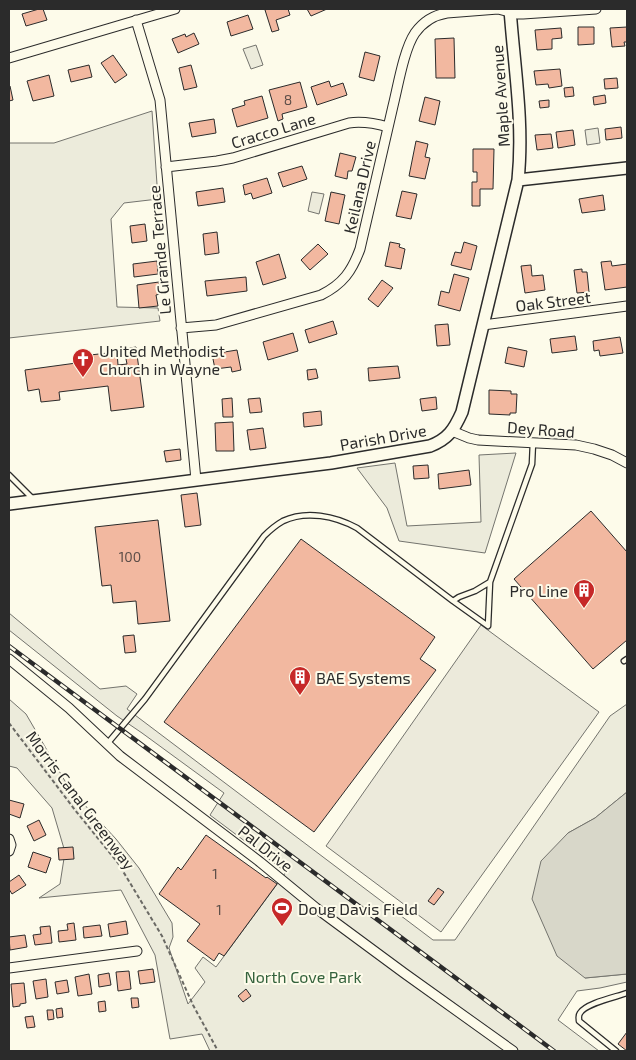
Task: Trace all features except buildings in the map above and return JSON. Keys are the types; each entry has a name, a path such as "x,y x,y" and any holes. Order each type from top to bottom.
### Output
{"street":[{"path":"9,58 175,9"},
{"name":"Keilana Drive","path":"181,328 216,325 234,321 321,295 341,282 352,267 360,249 399,80 410,42 423,24 431,18 447,13 498,9 523,14 596,9"},
{"name":"Maple Avenue","path":"510,10 519,124 520,163 518,180"},
{"name":"Le Grande Terrace","path":"136,20 160,100 196,480"},
{"name":"Cracco Lane","path":"166,166 233,158 349,123 372,122 388,127"},
{"path":"452,431 462,412 518,180 627,168"},
{"name":"Oak Street","path":"483,325 627,306"},
{"name":"Dey Road","path":"452,431 478,440 576,445 612,455 627,463"},
{"name":"Parish Drive","path":"9,504 331,463 438,443 452,431"},
{"name":"Pal Drive","path":"9,659 69,708 120,756 260,862 316,908 513,1051"},
{"path":"9,839 9,851"},
{"path":"9,968 137,951"}],"lane":[{"path":"107,744 145,699 264,536 288,519 318,516 332,518 357,528 488,626 490,582 532,464 533,442"},
{"path":"9,475 34,500"},
{"path":"453,601 490,582"},
{"path":"616,1051 579,1021 579,1015 586,1007 627,993"}],"path":[{"name":"Morris Canal Greenway","path":"9,723 75,810 118,862 162,936 193,1005 218,1051"}],"green space":[{"path":"256,45 263,65 251,69 243,49"},
{"path":"152,111 158,199 124,203 111,219 117,307 158,308 160,321 9,338 9,143 54,143"},
{"path":"598,128 600,143 587,145 585,130"},
{"path":"312,192 324,194 319,214 308,211"},
{"path":"516,453 485,553 399,541 387,508 357,468 395,463 407,526 481,522 479,455"},
{"name":"North Cove Park","path":"9,613 100,689 126,686 137,694 127,709 433,940 455,940 610,716 627,704 627,792 595,818 568,833 585,978 627,974 627,982 577,991 558,1020 599,1051 210,1051 202,1034 170,1039 155,955 121,890 39,898 60,884 65,852 52,808 17,768 9,766 9,699 26,714 69,788 116,839 139,868 172,923 173,937 169,948 188,1004 205,982 195,968 203,957 216,967 286,872 210,815 224,793 117,716 9,630"}],"shaded area":[{"path":"481,625 599,712 441,932 326,846"},
{"path":"627,792 627,974 585,978 557,956 532,899 541,861 568,833 595,818"}],"railway":[{"path":"9,646 554,1051"}],"place":[{"name":"United Methodist Church in Wayne","path":"83,378"},
{"name":"Pro Line","path":"584,609"},
{"name":"BAE Systems","path":"300,696"},
{"name":"Doug Davis Field","path":"282,927"}]}
